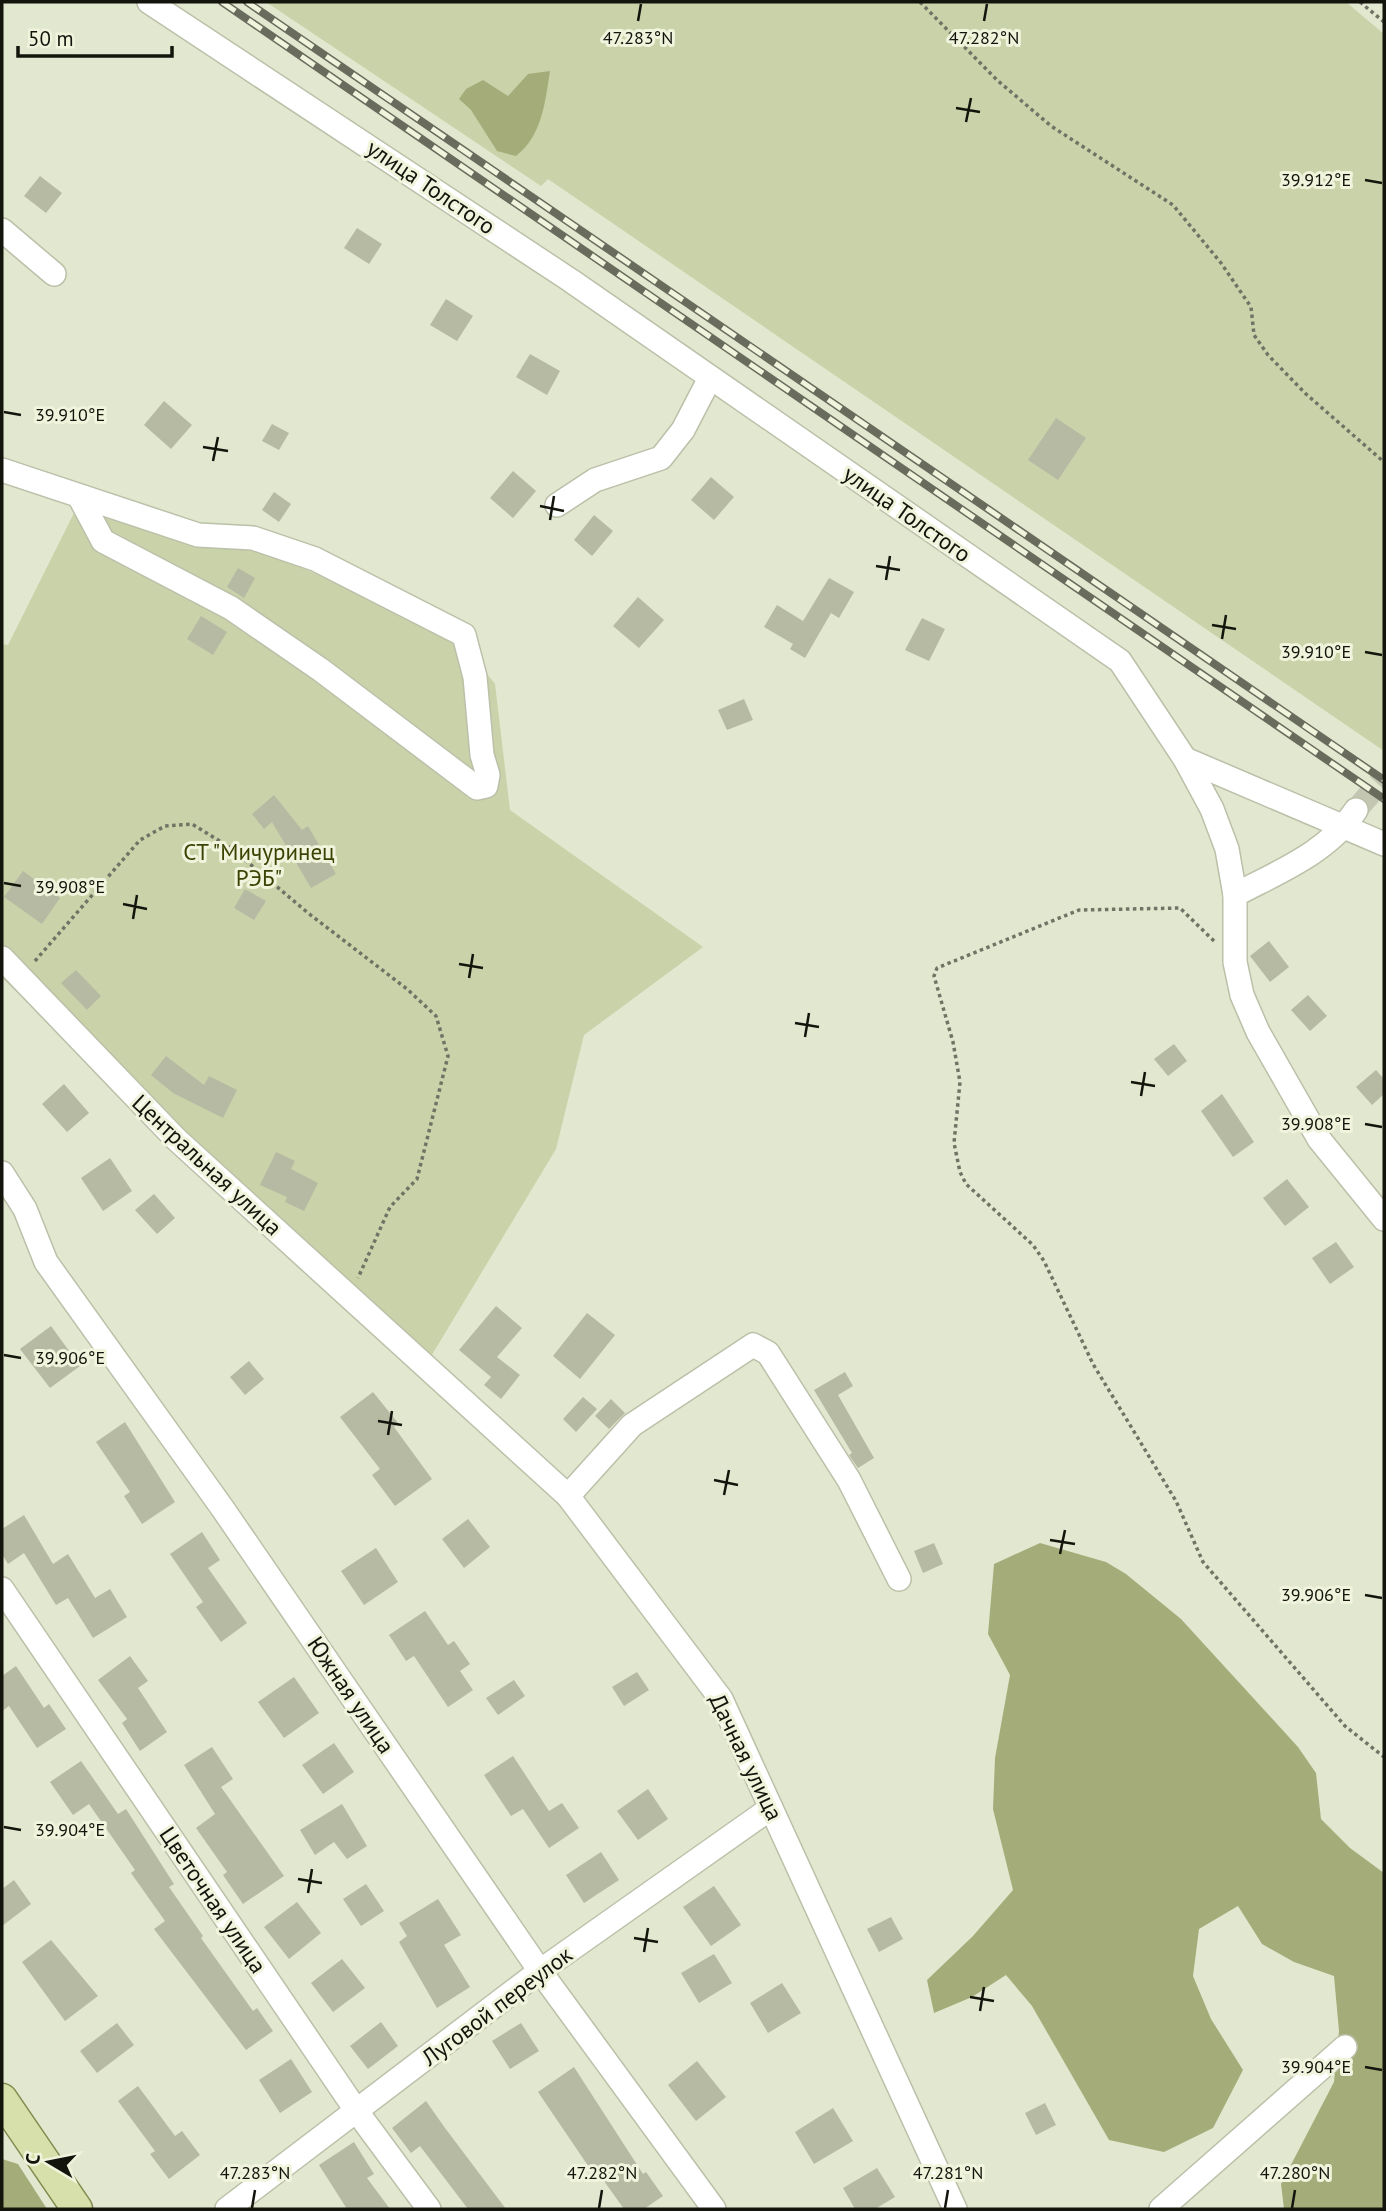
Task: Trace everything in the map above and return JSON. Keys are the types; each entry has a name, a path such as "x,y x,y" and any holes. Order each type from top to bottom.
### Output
{"main road":[{"path":"2,2099 15,2136 77,2209"}],"street":[{"name":"улица Толстого","path":"149,2 547,264 1120,661 1185,759 1212,809 1227,849 1236,895 1235,962 1242,995 1258,1032 1319,1139 1384,1219"},
{"path":"2,230 54,274"},
{"path":"557,505 595,480 661,458 683,430 710,378"},
{"path":"2,470 198,535 253,538 315,559 464,635 475,677 482,755 488,775 486,786 477,788 321,670 232,608 103,541 80,498"},
{"path":"1185,759 1350,819 1384,844"},
{"path":"1236,895 1315,851 1350,819"},
{"name":"Центральная улица","path":"2,958 176,1139 428,1369"},
{"name":"Южная улица","path":"2,1173 25,1209 46,1262 223,1509 540,1972 714,2209"},
{"path":"568,1496 632,1425 753,1346 768,1353 849,1480 899,1579"},
{"name":"Дачная улица","path":"428,1369 568,1496 721,1699 955,2209"},
{"name":"Цветочная улица","path":"2,1589 358,2113 429,2209"},
{"name":"Луговой переулок","path":"227,2209 358,2113 540,1972 771,1808"},
{"path":"1161,2209 1345,2047"}],"path":[{"path":"920,2 997,80 1051,126 1173,205 1221,263 1251,307 1254,335 1268,355 1306,394 1384,462"},
{"path":"1360,2 1384,22"},
{"path":"19,978 141,840 165,826 192,824 231,848 308,914 407,989 436,1016 447,1056 417,1179 390,1208 349,1296"},
{"path":"1235,962 1180,908 1079,910 937,968 934,976 953,1042 960,1082 954,1115 954,1143 960,1172 966,1184 1033,1245 1044,1261 1093,1364 1176,1501 1203,1562 1345,1726 1384,1757"}],"green space":[{"path":"266,2 1346,2 1384,34 1384,751 548,179 541,186"},
{"path":"550,71 541,118 532,139 516,156 497,151 471,110 459,99 466,89 483,80 508,96 528,74"},
{"name":"СТ \"Мичуринец РЭБ\"","path":"79,503 258,548 460,639 495,684 510,810 703,947 584,1035 556,1149 421,1373 2,978 2,644 8,645"},
{"path":"1040,1543 1106,1562 1126,1574 1181,1619 1298,1747 1316,1773 1321,1819 1350,1848 1384,1873 1384,2209 1284,2209 1281,2184 1334,2082 1339,2031 1334,1976 1294,1962 1262,1944 1238,1906 1199,1929 1193,1976 1211,2019 1243,2070 1213,2128 1164,2152 1109,2140 1032,2006 1006,1975 972,1997 934,2013 927,1980 973,1936 1013,1890 993,1809 995,1758 1010,1675 988,1634 994,1564"},
{"path":"2,2159 18,2164 47,2209 2,2209"}],"building":[{"path":"40,176 62,193 46,213 24,196"},
{"path":"357,228 382,244 369,264 344,248"},
{"path":"446,299 473,316 457,341 430,325"},
{"path":"530,354 560,371 547,395 516,377"},
{"path":"164,401 192,425 171,449 144,425"},
{"path":"1056,418 1086,438 1058,480 1028,460"},
{"path":"272,424 289,433 279,450 262,441"},
{"path":"513,471 536,491 513,518 490,498"},
{"path":"711,477 734,497 714,520 691,500"},
{"path":"274,492 291,504 279,522 262,510"},
{"path":"594,515 613,531 592,556 574,540"},
{"path":"238,568 255,578 244,598 227,587"},
{"path":"829,578 854,592 839,618 831,613 805,658 790,649 793,644 764,627 777,605 803,621"},
{"path":"638,597 664,620 639,648 613,626"},
{"path":"201,616 227,632 213,655 187,639"},
{"path":"922,618 945,629 929,661 905,650"},
{"path":"744,699 753,720 727,730 718,710"},
{"path":"274,795 302,830 308,826 336,874 311,888 272,822 264,829 252,814"},
{"path":"23,871 60,898 42,924 4,897"},
{"path":"245,889 266,901 254,920 234,908"},
{"path":"1269,941 1289,967 1270,982 1250,956"},
{"path":"76,970 101,996 87,1010 61,983"},
{"path":"1308,995 1327,1016 1310,1031 1291,1010"},
{"path":"1174,1044 1187,1061 1168,1076 1154,1059"},
{"path":"166,1056 204,1085 209,1076 237,1090 223,1118 173,1093 151,1075"},
{"path":"1376,1070 1384,1079 1384,1094 1372,1105 1356,1087"},
{"path":"64,1084 89,1113 67,1132 42,1104"},
{"path":"1222,1094 1254,1142 1233,1157 1201,1111"},
{"path":"276,1152 295,1161 291,1169 318,1183 304,1211 285,1202 287,1197 260,1185"},
{"path":"110,1158 132,1191 103,1211 81,1178"},
{"path":"1287,1179 1309,1207 1285,1226 1263,1198"},
{"path":"154,1194 175,1218 157,1234 135,1210"},
{"path":"1336,1242 1354,1267 1330,1284 1312,1258"},
{"path":"496,1306 522,1328 497,1357 520,1375 501,1399 484,1385 491,1377 459,1350"},
{"path":"587,1313 615,1335 580,1379 553,1356"},
{"path":"51,1326 80,1366 50,1388 20,1349"},
{"path":"249,1361 264,1379 245,1395 230,1377"},
{"path":"845,1372 853,1386 838,1395 874,1458 858,1468 849,1455 852,1453 814,1390"},
{"path":"373,1392 398,1423 394,1427 432,1479 395,1506 372,1475 380,1469 340,1417"},
{"path":"583,1397 597,1409 576,1432 563,1419"},
{"path":"611,1399 625,1413 609,1429 595,1416"},
{"path":"125,1422 175,1502 142,1524 124,1496 130,1492 96,1442"},
{"path":"24,1515 53,1564 68,1554 95,1598 110,1589 127,1617 93,1638 68,1598 56,1605 24,1553 8,1564 2,1554 2,1529"},
{"path":"468,1519 490,1547 464,1568 442,1539"},
{"path":"202,1532 220,1560 208,1568 247,1623 221,1642 196,1607 203,1602 170,1554"},
{"path":"934,1543 943,1564 923,1573 914,1551"},
{"path":"376,1548 398,1582 364,1605 341,1571"},
{"path":"425,1611 448,1645 454,1641 470,1664 460,1671 473,1690 448,1707 414,1656 406,1661 389,1635"},
{"path":"130,1656 148,1681 138,1688 167,1732 140,1751 122,1723 127,1719 98,1680"},
{"path":"16,1666 44,1708 49,1704 66,1729 37,1748 9,1706 2,1711 2,1676"},
{"path":"637,1672 649,1690 624,1706 612,1687"},
{"path":"294,1677 319,1713 284,1738 258,1702"},
{"path":"514,1680 525,1696 498,1715 486,1698"},
{"path":"334,1743 354,1772 323,1794 302,1765"},
{"path":"212,1747 233,1779 221,1787 284,1876 243,1904 223,1875 227,1872 196,1828 215,1814 184,1765"},
{"path":"513,1756 549,1811 562,1803 579,1828 549,1848 523,1809 511,1816 484,1775"},
{"path":"81,1761 118,1814 126,1809 174,1884 169,1887 203,1936 201,1938 253,2011 257,2008 273,2031 246,2050 154,1929 165,1921 131,1873 135,1870 89,1804 73,1815 50,1782"},
{"path":"648,1789 668,1819 638,1840 617,1811"},
{"path":"342,1804 367,1846 347,1859 334,1842 315,1855 300,1830"},
{"path":"601,1852 619,1880 584,1903 566,1875"},
{"path":"14,1880 31,1904 2,1926 2,1889"},
{"path":"366,1884 384,1911 361,1926 343,1899"},
{"path":"714,1886 741,1925 711,1946 683,1907"},
{"path":"438,1899 461,1935 444,1945 470,1987 437,2008 399,1942 407,1936 399,1923"},
{"path":"297,1902 321,1933 289,1959 264,1927"},
{"path":"891,1917 903,1939 879,1952 867,1929"},
{"path":"51,1940 98,1996 65,2021 22,1962"},
{"path":"714,1954 732,1983 699,2003 681,1973"},
{"path":"342,1959 365,1988 333,2012 311,1983"},
{"path":"782,1983 801,2013 768,2033 750,2003"},
{"path":"381,2022 398,2046 368,2069 350,2046"},
{"path":"117,2023 134,2045 97,2073 80,2051"},
{"path":"521,2023 539,2051 510,2069 492,2041"},
{"path":"291,2059 312,2092 280,2113 259,2080"},
{"path":"697,2061 726,2097 696,2121 668,2085"},
{"path":"574,2067 643,2174 646,2172 663,2196 644,2209 624,2209 599,2174 595,2176 538,2092"},
{"path":"138,2086 175,2136 182,2131 200,2155 169,2179 150,2154 155,2151 118,2101"},
{"path":"426,2101 506,2209 468,2209 420,2146 411,2153 392,2128"},
{"path":"1045,2103 1056,2125 1036,2135 1025,2113"},
{"path":"833,2108 853,2141 814,2164 795,2132"},
{"path":"354,2142 374,2174 367,2178 390,2209 347,2209 319,2165"},
{"path":"877,2168 895,2197 875,2209 855,2209 843,2188"}],"tunnel":[{"path":"1356,810 1384,778"}],"railway":[{"path":"222,2 1384,799"},
{"path":"247,2 1384,780"}]}
